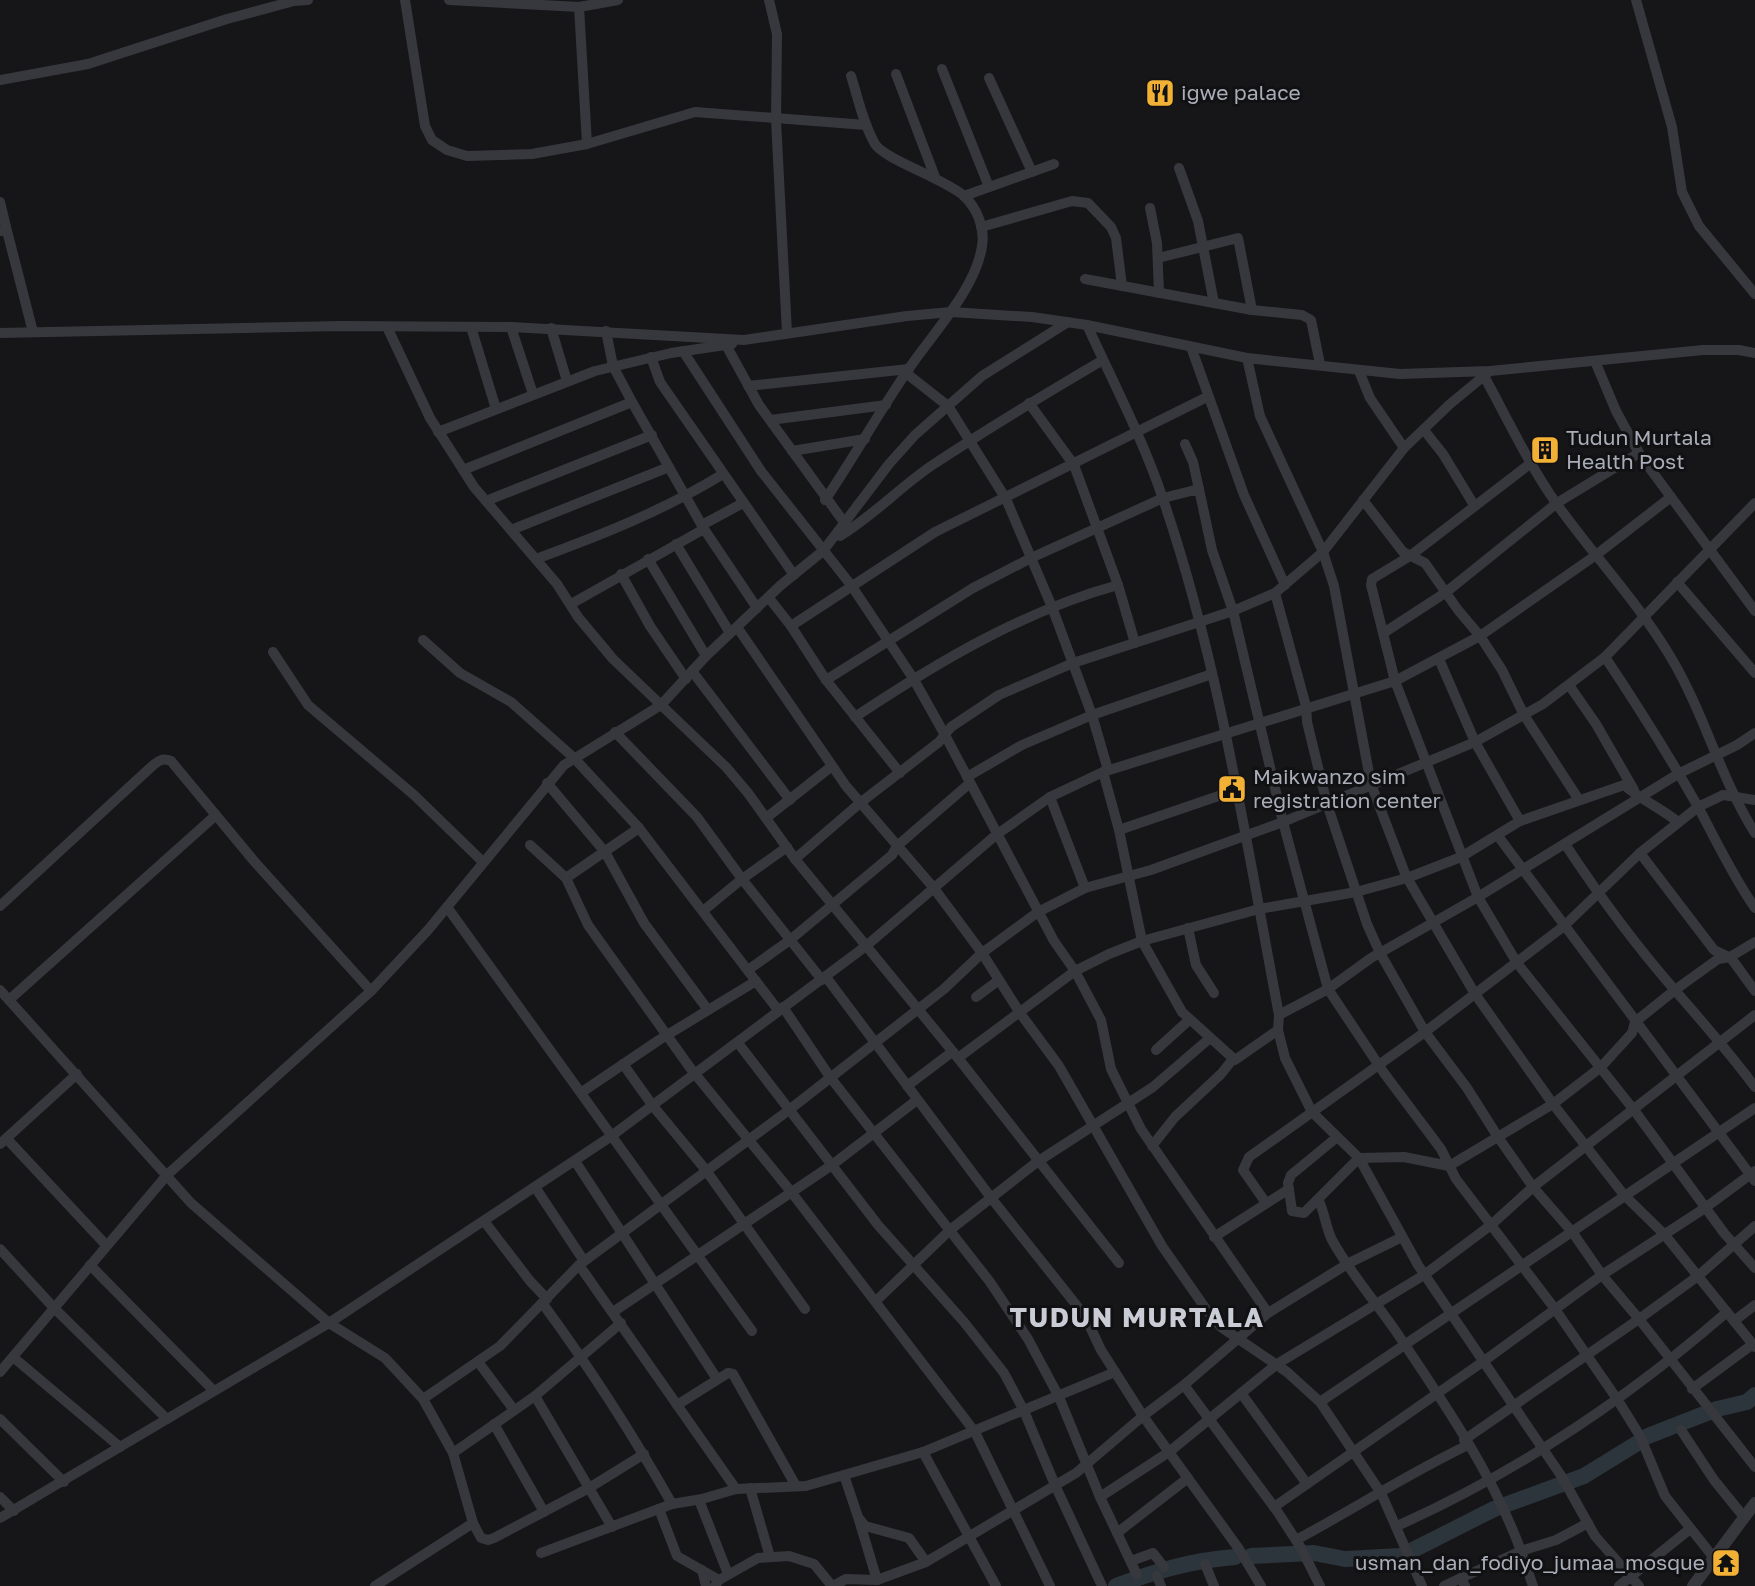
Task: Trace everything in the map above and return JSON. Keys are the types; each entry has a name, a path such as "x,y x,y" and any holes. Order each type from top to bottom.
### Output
{"street":[{"path":"0,80 88,64 227,19 294,1 308,0"},
{"path":"405,0 425,126 432,140 447,150 467,156 532,154 587,144 695,112 776,120 866,125"},
{"path":"450,0 579,7 618,0"},
{"path":"769,0 777,34 776,120 787,333"},
{"path":"1636,0 1672,127 1682,192 1700,226 1755,294"},
{"path":"579,7 587,144"},
{"path":"942,69 989,187"},
{"path":"896,74 935,177"},
{"path":"825,500 907,371 951,312 977,264 982,245 981,227 976,209 964,196 935,177 885,153 876,145 866,125 851,75"},
{"path":"989,78 1032,172"},
{"path":"964,196 1054,164"},
{"path":"1179,168 1198,221 1215,303"},
{"path":"981,227 1072,201 1088,204 1097,209 1111,227 1116,238 1122,286"},
{"path":"0,202 3,229 33,332"},
{"path":"1150,208 1158,258 1159,293"},
{"path":"1158,258 1238,238 1251,310"},
{"path":"1085,279 1251,310 1302,315 1311,320 1320,364"},
{"path":"438,432 567,381 651,357 787,333 951,312 1032,317 1087,325 1247,358 1400,374 1487,373 1703,350 1739,350 1755,353"},
{"path":"0,1371 167,1174 371,991 447,907 547,783 573,757 661,705 706,656 823,551 846,525 890,464 915,435 982,376 1068,322"},
{"path":"1087,325 1137,434 1163,498 1200,621 1226,733 1279,1016 1278,1030 1285,1058 1312,1112 1359,1158 1424,1275 1562,1477 1595,1536 1635,1582"},
{"path":"0,333 340,326 511,327 744,340"},
{"path":"471,327 496,409"},
{"path":"511,327 533,394"},
{"path":"388,328 438,432 486,501 536,559 613,659 726,767 795,859 955,1055 1119,1263"},
{"path":"551,328 567,381"},
{"path":"606,331 613,366 632,402 703,527 757,608"},
{"path":"726,345 770,420 825,500 846,525"},
{"path":"1191,348 1244,495 1285,585"},
{"path":"683,351 761,471 851,585 913,678 1038,912 1075,971 1101,1020 1111,1070 1127,1104 1152,1146 1268,1313"},
{"path":"651,357 660,382 794,575"},
{"path":"1247,358 1260,416 1323,552 1334,586 1356,693 1371,784 1407,878 1475,994 1553,1104 1624,1195 1664,1234 1754,1345 1692,1389"},
{"path":"833,540 859,525 929,468 1029,403 1103,360"},
{"path":"1595,361 1616,411 1639,453 1755,610"},
{"path":"748,386 907,371 948,406 1006,499 1052,607 1092,715 1142,941 1182,1012 1210,1038 1218,1042 1233,1059"},
{"path":"1359,371 1370,398 1404,448"},
{"path":"795,859 945,735 951,727 999,695 1073,663 1233,611 1275,593 1323,552 1404,448 1487,373"},
{"path":"1487,373 1531,463 1557,504 1645,616 1672,658 1735,796 1755,832"},
{"path":"791,626 935,532 1137,434 1207,397"},
{"path":"463,470 632,402"},
{"path":"1029,403 1074,465 1118,585 1136,643"},
{"path":"770,420 886,405"},
{"path":"1424,430 1443,454 1474,505"},
{"path":"486,501 652,435"},
{"path":"792,451 865,439"},
{"path":"1185,444 1193,462 1212,550 1233,611 1283,822 1328,989 1378,1065 1441,1149 1449,1166 1555,1309 1617,1399 1640,1436 1665,1496 1714,1558"},
{"path":"1385,632 1445,593 1557,504 1639,453"},
{"path":"1531,463 1410,556 1371,582 1385,632 1395,681 1478,897 1517,963 1634,1110 1705,1208 1755,1268"},
{"path":"511,530 669,467"},
{"path":"536,559 627,525 686,497 723,474"},
{"path":"826,680 888,639 973,588 1031,558 1163,498 1199,489"},
{"path":"0,1518 329,1323 610,1137 824,979 996,835 1050,797 1106,771 1259,724 1306,706 1395,681 1480,636 1596,555 1671,496"},
{"path":"1363,500 1403,552 1425,563 1445,593 1480,636 1502,670 1524,715 1579,800"},
{"path":"571,604 743,503"},
{"path":"423,1399 479,1363 582,1263 705,1169 748,1141 789,1110 917,1010 982,953 1038,912 1085,888 1151,870 1283,822 1475,742 1524,715 1569,685 1605,657 1755,503"},
{"path":"676,544 734,630 832,766 860,803 933,887 982,953 1020,1012 1059,1066 1162,1246 1206,1310 1221,1327 1277,1364 1320,1402 1381,1493 1422,1586"},
{"path":"648,559 706,656"},
{"path":"621,574 650,626 790,800"},
{"path":"1677,582 1755,673"},
{"path":"855,717 913,678 967,648 1052,607 1118,585"},
{"path":"1744,596 1755,589"},
{"path":"1275,593 1306,706 1307,722 1326,804 1380,953 1425,1032 1467,1088 1533,1187 1573,1233 1602,1275 1755,1467"},
{"path":"769,598 791,626 826,680 900,773"},
{"path":"423,640 460,673 511,702 573,757 639,828 990,1282 1022,1330 1059,1397 1100,1497 1137,1575"},
{"path":"273,652 308,705 414,795 483,862"},
{"path":"1605,657 1698,807 1731,872 1755,908"},
{"path":"1439,659 1475,742 1520,821"},
{"path":"748,970 790,940 892,855 897,846 969,780 1022,745 1092,715 1212,674"},
{"path":"1569,685 1596,724 1639,798"},
{"path":"615,732 697,817 742,879 824,979 992,1199 1085,1316 1115,1372 1143,1416 1239,1549 1261,1586"},
{"path":"1279,1016 1328,989 1380,953 1478,897 1678,774 1718,755 1755,733"},
{"path":"0,906 159,760 171,761 254,861 371,991"},
{"path":"766,818 832,766"},
{"path":"547,783 604,852 644,923 708,1010"},
{"path":"907,1086 1020,1012 1075,971 1142,941 1259,909 1356,892 1407,878 1461,857 1520,821 1624,785 1639,798 1663,810 1678,822"},
{"path":"1119,830 1236,790"},
{"path":"1266,1203 1243,1170 1244,1163 1263,1146 1425,1032 1517,963 1564,926 1640,853 1698,807 1723,795 1755,800"},
{"path":"1050,797 1085,888"},
{"path":"9,1000 216,815"},
{"path":"566,878 639,828"},
{"path":"1274,1507 1484,1362 1602,1275 1753,1176 1635,1022 1498,836"},
{"path":"1565,844 1598,894 1675,990 1721,1041 1755,1087"},
{"path":"530,845 566,878 588,925 666,1036 792,1193 975,1432 1050,1586"},
{"path":"703,911 742,879 787,848"},
{"path":"1640,853 1714,950 1730,957 1755,991"},
{"path":"447,907 582,1092 610,1137 699,1255 752,1331"},
{"path":"1188,928 1196,965 1214,993"},
{"path":"1336,1138 1291,1175 1288,1189 1293,1211 1298,1214 1318,1201 1359,1158 1404,1157 1449,1166 1498,1137 1553,1104 1600,1067 1632,1033 1635,1022 1675,990 1718,959 1730,957 1755,942"},
{"path":"976,997 999,980"},
{"path":"582,1092 666,1036 756,981"},
{"path":"0,990 191,1203 329,1323 385,1358 423,1399 453,1453 473,1522 481,1538 488,1540 544,1512 589,1488 644,1454"},
{"path":"1100,1497 1169,1452 1277,1364 1424,1275 1491,1225 1533,1187 1588,1147 1755,1015"},
{"path":"1156,1050 1189,1020"},
{"path":"1152,1146 1174,1117 1221,1074 1233,1059 1239,1058 1278,1030"},
{"path":"876,1301 950,1230 1038,1162 1166,1078 1210,1038"},
{"path":"738,1043 878,1225 915,1265 1004,1373 1024,1412 1054,1485 1102,1586"},
{"path":"623,1064 653,1106 705,1169 805,1309"},
{"path":"77,1074 3,1142 106,1245"},
{"path":"613,1312 792,1193 875,1135 917,1100"},
{"path":"1320,1402 1755,1108"},
{"path":"575,1161 717,1379"},
{"path":"535,1187 613,1312 736,1489"},
{"path":"1214,1237 1288,1189"},
{"path":"1318,1201 1326,1216 1332,1239 1436,1394 1490,1480 1521,1551 1533,1586"},
{"path":"484,1221 545,1301 581,1355 644,1454 672,1504"},
{"path":"1300,1548 1400,1479 1466,1442 1639,1320 1698,1276 1755,1226"},
{"path":"721,1580 758,1558 789,1556 814,1564 833,1586 846,1579 878,1580 926,1562 1013,1511 1086,1464 1268,1313 1349,1263 1402,1237"},
{"path":"0,1249 54,1308 167,1419"},
{"path":"90,1265 213,1390"},
{"path":"1734,1322 1755,1305"},
{"path":"1397,1526 1490,1480 1543,1450 1670,1361 1727,1312"},
{"path":"453,1453 535,1396 621,1323"},
{"path":"13,1357 120,1447"},
{"path":"479,1363 514,1410"},
{"path":"677,1406 728,1372 733,1374 796,1486"},
{"path":"541,1554 672,1504 699,1500 736,1489 796,1486 923,1452 1024,1412 1115,1372"},
{"path":"1184,1385 1274,1507 1300,1548 1320,1586"},
{"path":"1241,1393 1306,1484"},
{"path":"535,1396 612,1527"},
{"path":"0,1419 64,1482"},
{"path":"494,1424 544,1512"},
{"path":"1681,1430 1714,1480 1744,1517"},
{"path":"923,1452 996,1586"},
{"path":"844,1475 878,1580"},
{"path":"1117,1533 1188,1478"},
{"path":"750,1488 770,1557"},
{"path":"0,1497 14,1511"},
{"path":"699,1500 721,1580"},
{"path":"1693,1586 1755,1503"},
{"path":"659,1509 677,1556 721,1580"},
{"path":"858,1516 865,1526 909,1538 926,1562"},
{"path":"375,1586 473,1522"},
{"path":"1444,1586 1463,1582 1521,1551 1556,1540 1588,1523"},
{"path":"1619,1586 1635,1582 1690,1529"},
{"path":"1131,1561 1153,1553 1161,1576"},
{"path":"1204,1564 1214,1586"},
{"path":"702,1570 706,1586"},
{"path":"390,1576 396,1586"}],"waterway":[{"path":"1648,1436 1717,1409 1747,1402 1755,1395"},
{"path":"1251,1556 1314,1553 1345,1559 1401,1556 1494,1509 1584,1476 1636,1444"},
{"path":"1116,1586 1175,1567 1235,1557"}],"place":[{"name":"igwe palace","path":"1160,93"},
{"name":"Tudun Murtala Health Post","path":"1545,450"},
{"name":"Maikwanzo sim registration center","path":"1232,789"},
{"name":"usman_dan_fodiyo_jumaa_mosque","path":"1726,1563"}],"district":[{"name":"TUDUN MURTALA","path":"1137,1318"}]}
